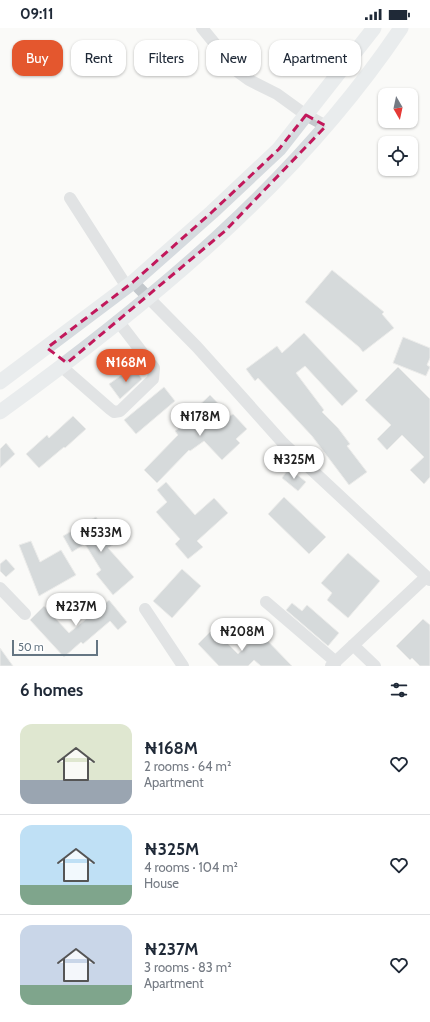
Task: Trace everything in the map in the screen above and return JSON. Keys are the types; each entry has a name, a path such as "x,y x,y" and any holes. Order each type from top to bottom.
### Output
{"main road":[{"path":"0,382 130,284 212,212 274,154 374,28"},
{"path":"0,412 64,365 148,297 225,231 295,161 326,126 348,100 401,28"},
{"path":"47,348 64,365"}],"street":[{"path":"202,28 238,72 326,126"},
{"path":"70,198 130,284 148,297 197,347 283,443 428,579 333,664 266,602"},
{"path":"64,365 110,409 114,412 120,411 153,379 154,368 118,321"},
{"path":"0,588 25,614"},
{"path":"145,609 183,666"},
{"path":"353,645 374,666"}],"highlighted area":[{"path":"306,115 326,126 225,231 67,363 47,348 133,282 212,212 279,149"}],"building":[{"path":"332,270 384,312 382,314 394,328 363,352 305,302"},
{"path":"304,333 358,391 342,406 305,366 296,373 324,410 322,412 338,428 350,444 347,446 367,472 349,485 312,436 258,378 255,381 246,369 277,346 282,353"},
{"path":"403,337 430,348 430,358 427,365 430,367 426,376 393,363"},
{"path":"133,367 142,379 120,399 109,384"},
{"path":"398,367 430,399 430,477 424,484 410,470 424,457 402,435 387,450 377,439 391,425 365,400"},
{"path":"164,387 175,401 136,434 124,420"},
{"path":"210,395 230,416 233,414 247,429 236,439 240,443 222,460 204,441 190,451 189,450 157,483 144,470 178,435 175,431 189,421 186,418"},
{"path":"73,416 86,429 65,448 64,447 39,468 26,454 47,435 49,438"},
{"path":"6,443 15,454 0,468 0,449"},
{"path":"289,468 306,482 298,491 282,478"},
{"path":"166,482 195,515 214,498 228,513 197,541 203,547 188,559 175,544 180,539 156,512 167,502 157,490"},
{"path":"284,497 326,537 309,554 268,514"},
{"path":"96,517 107,535 116,530 122,539 108,548 134,577 113,595 96,574 101,570 85,544 72,552 63,536"},
{"path":"31,541 40,562 61,550 76,575 39,596 19,545"},
{"path":"348,553 380,581 348,618 327,600 332,593 321,583"},
{"path":"6,559 15,569 6,577 0,571 0,564"},
{"path":"182,569 201,586 172,618 153,601"},
{"path":"109,600 127,622 118,630 110,621 83,644 81,642 64,657 30,620 44,606 69,633"},
{"path":"292,603 302,611 307,605 339,633 328,646 286,610"},
{"path":"423,619 430,625 430,666 420,666 412,658 410,660 396,646"},
{"path":"213,629 238,654 260,633 292,666 261,666 254,660 248,666 219,666 198,644"},
{"path":"0,648 13,666 0,666"}]}
